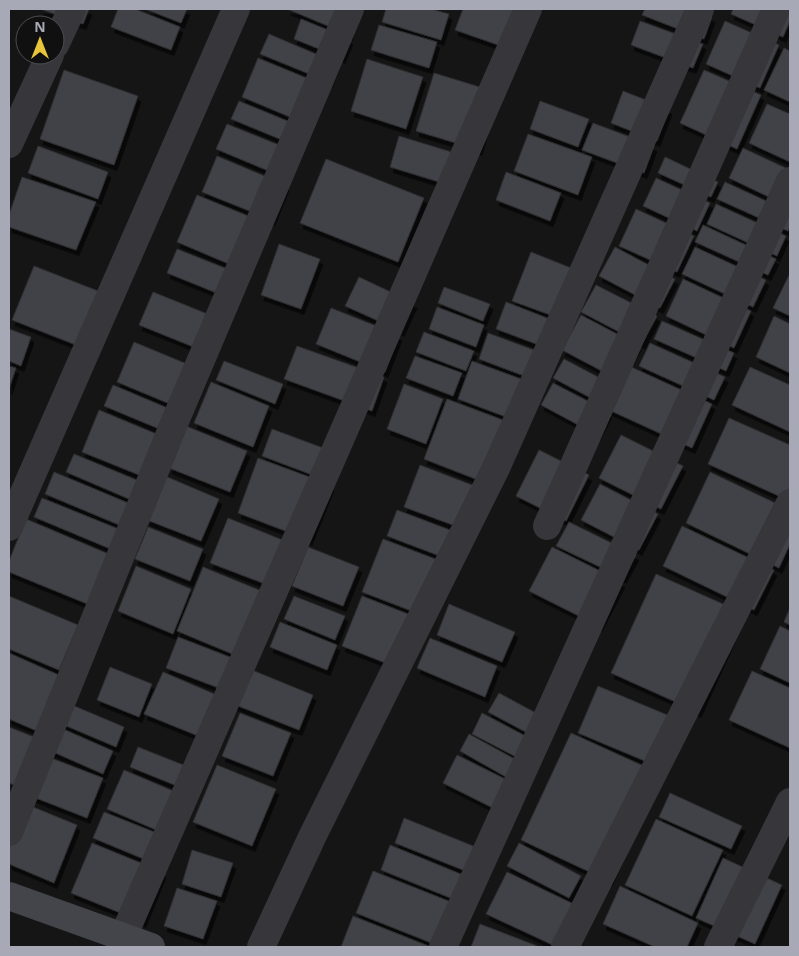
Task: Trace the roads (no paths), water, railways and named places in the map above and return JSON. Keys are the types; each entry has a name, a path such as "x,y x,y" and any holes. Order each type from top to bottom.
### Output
{"street":[{"path":"65,24 72,9"},
{"path":"9,527 236,9"},
{"path":"9,832 173,426 350,9"},
{"path":"123,937 528,9"},
{"path":"262,947 313,835 496,468 700,9"},
{"path":"547,526 776,9"},
{"path":"9,144 45,65"},
{"path":"443,947 790,181"},
{"path":"565,947 790,503"},
{"path":"718,947 790,802"},
{"path":"9,896 151,947"}]}
